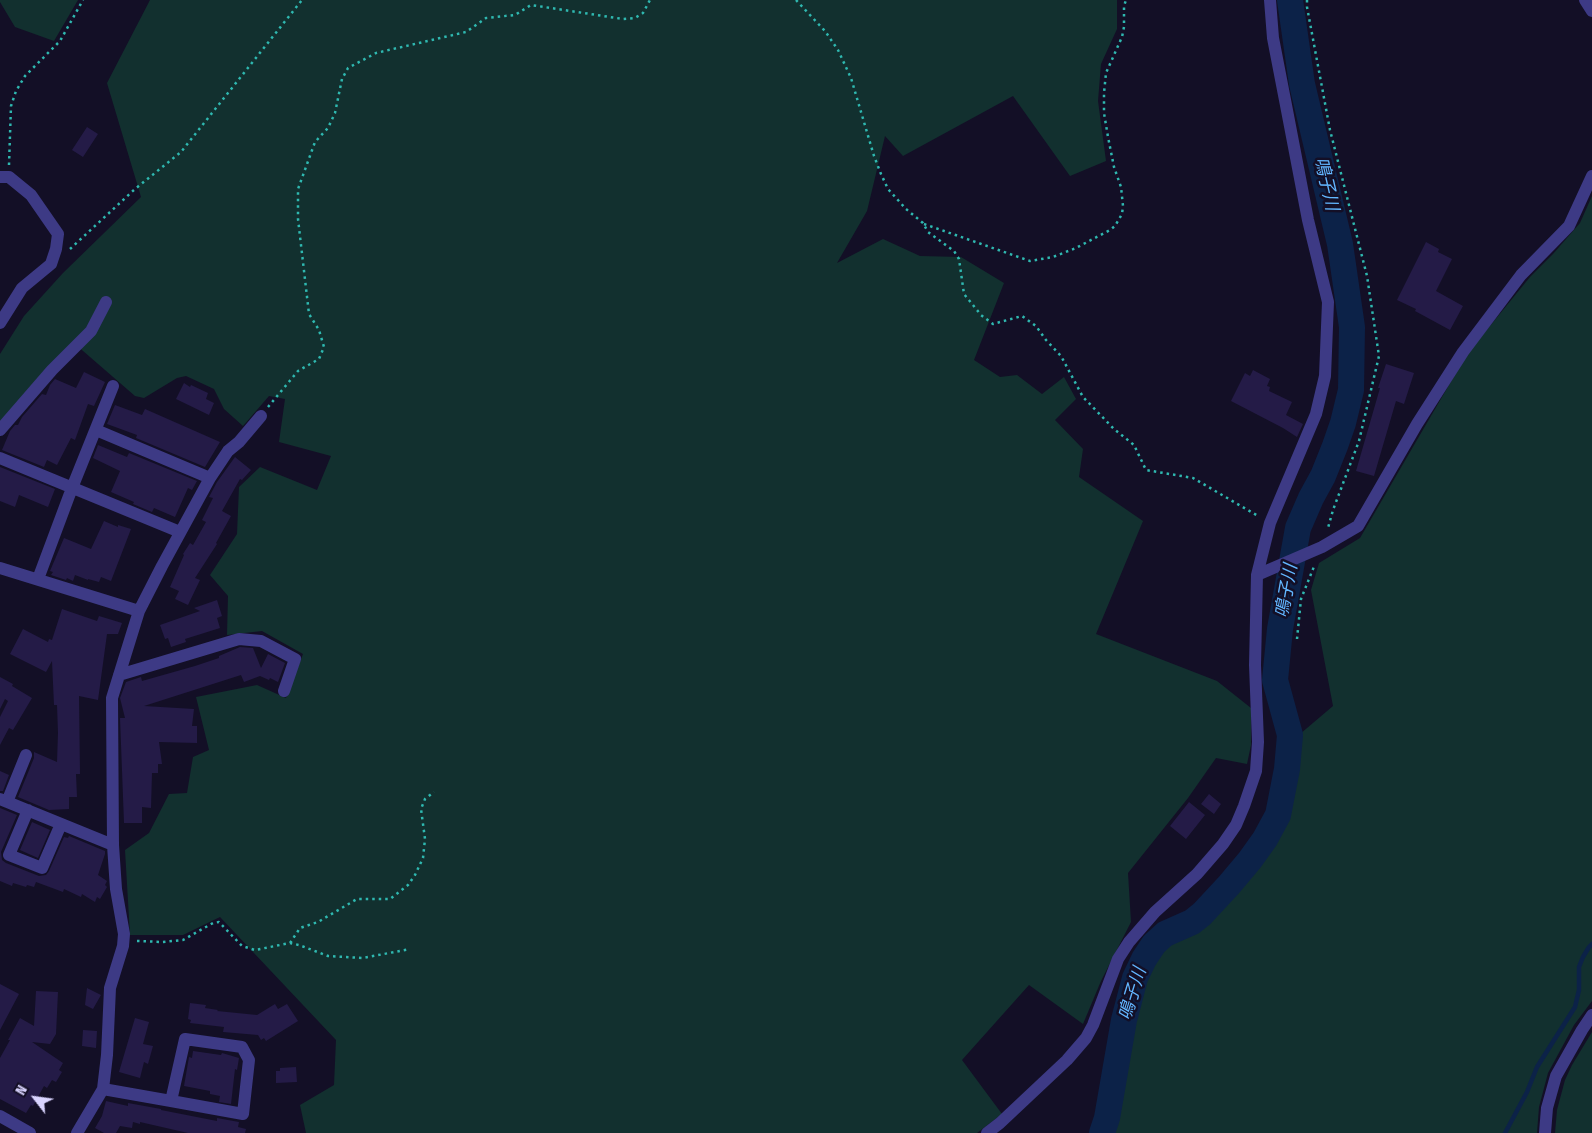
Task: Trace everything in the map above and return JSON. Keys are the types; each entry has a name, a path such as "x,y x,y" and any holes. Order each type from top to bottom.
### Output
{"street":[{"path":"987,1133 1067,1060 1086,1038 1093,1025 1111,972 1128,942 1154,912 1197,874 1223,844 1236,825 1256,771 1258,742 1255,665 1257,575 1270,523 1316,414 1324,376 1328,302 1308,220 1273,38 1270,0"},
{"path":"1585,0 1592,11"},
{"path":"1257,575 1322,547 1358,526 1417,424 1463,352 1521,275 1569,226 1592,176"},
{"path":"0,323 22,288 50,264 56,249 58,234 31,195 4,177"},
{"path":"0,430 52,370 91,331 106,302"},
{"path":"38,579 113,386"},
{"path":"77,1133 103,1089 107,1055 110,988 124,934 116,889 113,845 112,698 139,611 180,532 228,450 239,442 261,416"},
{"path":"96,430 210,478"},
{"path":"0,458 180,532"},
{"path":"0,568 139,611"},
{"path":"119,675 239,639 254,640 261,641 295,659 284,691"},
{"path":"26,755 3,800 113,845"},
{"path":"28,810 9,856 42,868 61,824"},
{"path":"1545,1133 1547,1108 1556,1076 1592,1015"},
{"path":"103,1089 243,1114 249,1060 242,1047 185,1039 171,1101"},
{"path":"0,1116 30,1133"}],"path":[{"path":"4,177 11,106 16,91 25,76 60,41 84,0"},
{"path":"56,249 71,249 136,189 181,152 302,0"},
{"path":"261,416 298,371 319,359 324,347 320,330 308,314 298,219 298,189 315,142 328,128 335,113 342,79 348,68 376,53 466,32 486,18 515,16 531,5 623,19 635,18 643,13 650,0"},
{"path":"796,0 825,31 838,50 848,71 874,156 888,189 906,209 923,223 1030,262 1053,257 1110,230 1115,226 1122,214 1122,186 1114,166 1108,137 1104,113 1104,93 1106,73 1123,32 1126,0"},
{"path":"923,223 928,232 954,251 959,259 964,294 981,315 993,324 1022,316 1036,326 1061,356 1083,397 1114,429 1134,445 1146,470 1192,478 1270,523"},
{"path":"290,943 300,928 318,922 357,899 390,899 408,885 423,858 425,839 421,809 425,800 434,792"},
{"path":"123,940 162,942 183,940 213,923 219,922 242,946 255,950 290,943 328,956 363,958 410,949"}],"green space":[{"path":"0,0 78,0 54,41 15,27"},
{"path":"150,0 1117,0 1117,29 1101,64 1098,101 1106,161 1070,176 1013,96 903,156 885,136 867,211 837,263 883,239 920,256 961,257 1004,283 974,360 1000,377 1017,375 1042,394 1064,377 1076,399 1055,420 1083,449 1079,477 1143,521 1096,634 1217,681 1251,708 1251,745 1247,764 1216,758 1188,798 1128,873 1131,922 1101,981 1083,1024 1029,985 962,1060 1002,1114 977,1133 306,1133 300,1105 334,1085 336,1040 220,917 183,935 130,935 125,850 149,833 169,794 187,793 193,757 209,750 196,697 257,685 286,698 303,654 262,631 227,635 228,596 210,575 237,534 239,487 260,467 317,490 331,456 279,442 285,399 269,396 243,426 224,409 214,389 186,376 177,378 144,398 135,396 75,344 0,423 0,354 24,316 63,273 141,197 107,83"},
{"path":"1592,196 1592,1001 1574,1025 1548,1073 1539,1107 1537,1133 1112,1133 1134,1022 1144,981 1152,964 1161,950 1171,942 1197,930 1209,921 1258,866 1274,844 1287,819 1297,770 1300,734 1333,706 1311,590 1319,563 1360,538 1467,354 1530,277 1580,223"},
{"path":"1592,1032 1592,1133 1555,1133 1557,1110 1565,1080"}],"building":[{"path":"87,127 98,134 83,157 72,150"},
{"path":"1426,242 1439,249 1438,252 1452,259 1436,291 1463,306 1450,330 1415,311 1416,309 1397,300"},
{"path":"1386,364 1414,373 1404,404 1396,401 1374,476 1356,471"},
{"path":"1253,370 1270,379 1267,386 1270,387 1269,391 1292,402 1286,415 1303,424 1297,437 1231,401 1245,373 1250,376"},
{"path":"84,372 105,382 94,406 88,404 75,440 71,438 57,465 47,460 44,467 2,450 10,431 15,425 18,425 22,417 42,394 46,395 55,379 76,388"},
{"path":"184,383 208,393 206,399 214,403 209,415 176,399"},
{"path":"115,405 142,415 145,409 220,442 205,467 136,438 137,435 107,424"},
{"path":"98,445 127,457 129,453 197,481 192,490 188,488 175,517 154,508 152,512 111,492 120,471 93,458"},
{"path":"235,457 251,470 242,480 240,479 222,511 231,516 217,544 195,578 200,580 188,605 175,599 179,591 170,587 183,554 190,543 193,545 206,522 202,520 213,498 209,497"},
{"path":"0,467 55,489 48,507 19,495 15,507 0,501"},
{"path":"104,521 118,527 118,525 131,529 111,581 101,577 99,582 75,575 73,581 51,575 53,572 50,571 64,538 91,549"},
{"path":"217,600 222,616 217,618 220,628 185,639 186,642 171,647 168,638 165,639 160,625 200,611 194,608"},
{"path":"62,609 97,621 99,616 122,623 118,634 107,634 98,700 79,696 80,774 76,774 77,797 69,797 69,809 49,810 18,797 34,758 34,752 57,762 57,705 54,705 52,661 46,672 10,654 23,629 48,642 49,639 52,640"},
{"path":"240,647 253,648 261,668 268,654 285,663 278,682 260,676 244,682 241,675 144,706 194,709 192,726 197,726 197,743 159,742 162,764 158,764 158,773 152,773 151,808 142,807 142,823 124,823 120,718 125,718 120,698 126,682 141,677 142,681 195,666 219,658 219,656"},
{"path":"0,677 32,698 13,730 9,728 0,745 0,717 8,701 5,699 0,709"},
{"path":"0,771 9,775 3,791 0,791"},
{"path":"1209,794 1221,804 1214,814 1201,804"},
{"path":"1189,802 1205,815 1186,839 1170,826"},
{"path":"0,808 17,815 1,852 2,860 6,863 39,876 46,875 64,837 68,838 69,836 105,851 98,875 107,881 105,885 107,887 100,899 97,897 95,902 82,894 81,897 64,889 63,892 36,882 34,887 27,885 26,887 13,883 12,886 0,881"},
{"path":"32,822 50,830 38,858 20,850"},
{"path":"0,984 19,994 0,1030"},
{"path":"87,988 101,995 93,1009 85,1005"},
{"path":"36,991 58,992 56,1034 50,1044 32,1042 63,1063 59,1070 62,1072 56,1082 52,1080 47,1088 44,1086 33,1106 31,1105 26,1113 0,1099 0,1058 20,1018 34,1026"},
{"path":"190,1003 206,1005 205,1008 217,1011 257,1015 275,1004 278,1009 287,1004 298,1021 266,1041 264,1038 261,1040 258,1035 223,1032 224,1027 190,1023 191,1020 188,1019"},
{"path":"135,1018 149,1022 143,1044 153,1046 148,1064 144,1062 140,1078 119,1072"},
{"path":"83,1030 97,1031 96,1048 82,1046"},
{"path":"193,1051 221,1055 222,1053 239,1058 237,1070 235,1069 231,1104 219,1102 220,1096 210,1094 210,1091 184,1086 189,1057 192,1058"},
{"path":"296,1067 297,1082 276,1083 276,1071 280,1071 280,1068"},
{"path":"106,1101 128,1106 128,1103 217,1121 217,1118 239,1122 238,1127 246,1129 245,1133 188,1133 133,1122 132,1128 120,1126 116,1133 104,1133 95,1128 102,1116"}],"waterway":[{"name":"鳴子川","path":"1102,1133 1107,1118 1124,1020 1135,978 1144,959 1154,944 1165,934 1192,922 1229,885 1265,839 1278,815 1287,769 1290,735 1275,680 1280,629 1298,528 1335,446 1351,390 1352,327 1340,244 1302,84 1290,0"},
{"path":"1505,1133 1527,1092 1537,1067 1575,1007 1579,990 1579,967 1592,944"}]}
